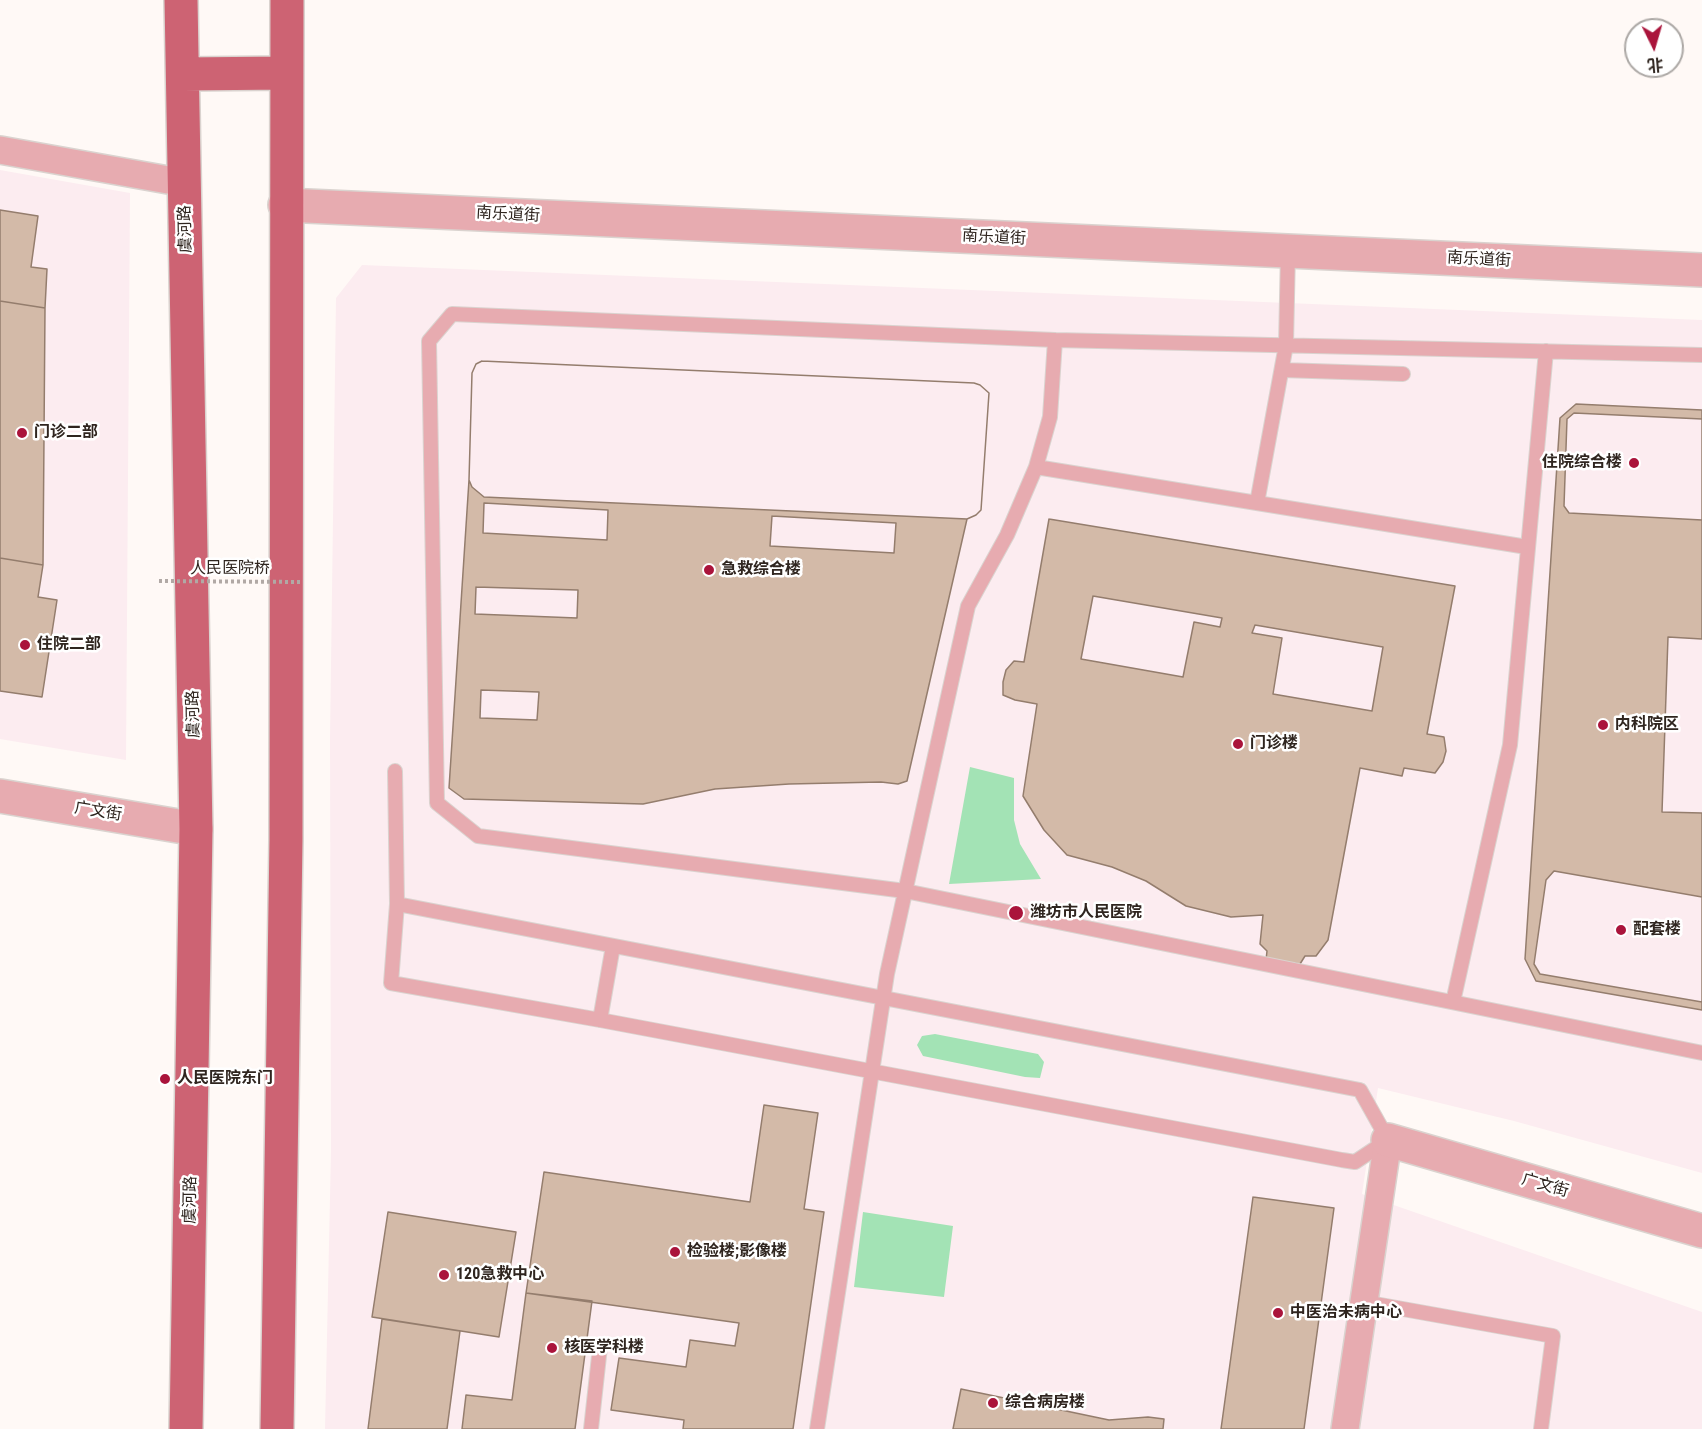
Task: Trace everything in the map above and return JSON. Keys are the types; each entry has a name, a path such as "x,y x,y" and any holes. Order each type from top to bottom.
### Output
{"main road":[{"name":"虞河路","path":"181,0 196,829 186,1429"},
{"path":"277,1429 286,840 287,0"},
{"path":"183,74 286,73"}],"street":[{"path":"0,150 185,183"},
{"name":"南乐道街","path":"285,205 1702,270"},
{"name":"广文街","path":"0,796 196,829"},
{"path":"1345,1429 1388,1140"},
{"name":"广文街","path":"1388,1140 1702,1231"}],"lane":[{"path":"1257,503 1286,345 1288,251"},
{"path":"1702,355 1055,340 452,314 429,341 437,803 478,836 905,891 1702,1053"},
{"path":"817,1429 882,998 905,891 968,606 1007,535 1036,468 1050,417 1055,340"},
{"path":"1453,1002 1510,745 1546,351"},
{"path":"1282,370 1403,374"},
{"path":"1036,468 1527,546"},
{"path":"395,771 397,904 392,983 1355,1162 1388,1140 1360,1090 397,904"},
{"path":"600,1020 613,946"},
{"path":"1364,1302 1553,1336 1541,1429"},
{"path":"591,1429 600,1347"}],"path":[{"name":"人民医院桥","path":"159,581 301,582"}],"shaded area":[{"path":"0,170 130,193 126,760 0,739"},
{"name":"潍坊市人民医院","path":"362,265 1702,320 1702,1173 1514,1121 1378,1088 1362,1194 1702,1312 1702,1429 325,1429 331,1151 330,738 336,298"}],"green space":[{"path":"970,767 1014,778 1014,820 1020,844 1041,879 949,884"},
{"path":"935,1034 1038,1054 1044,1062 1040,1078 923,1056 917,1045 922,1036"},
{"path":"863,1212 953,1226 944,1297 854,1287"}],"building":[{"path":"0,210 38,216 31,267 47,269 45,308 0,301"},
{"name":"门诊二部","path":"0,301 45,308 43,565 0,558"},
{"name":"急救综合楼","path":"482,361 974,383 989,393 981,510 967,519 907,781 898,784 881,782 789,784 715,789 643,804 464,799 449,788 469,480 472,373 476,364","holes":["484,503 608,510 607,540 483,533","772,516 896,523 894,553 770,546","476,587 578,590 577,618 475,614","481,690 539,692 537,720 480,718"]},
{"path":"482,361 974,383 989,393 981,510 967,519 484,497 472,487 469,480 472,373 476,364"},
{"name":"内科院区","path":"1576,404 1702,410 1702,639 1668,637 1662,812 1702,813 1702,1010 1536,981 1525,959 1560,418"},
{"name":"住院综合楼","path":"1574,413 1702,419 1702,520 1569,513 1564,506 1567,419"},
{"name":"门诊楼","path":"1049,519 1455,586 1427,734 1444,737 1446,751 1443,762 1435,773 1404,768 1402,776 1360,768 1328,940 1316,956 1305,956 1300,964 1266,960 1267,951 1260,944 1263,915 1231,917 1186,906 1146,881 1112,867 1067,855 1044,830 1023,796 1037,704 1003,695 1006,670 1014,661 1024,662","holes":["1093,596 1222,618 1220,627 1194,622 1183,677 1081,659","1255,625 1383,647 1372,711 1273,694 1282,638 1252,633"]},
{"name":"住院二部","path":"0,558 43,565 38,597 57,600 42,697 0,691"},
{"name":"配套楼","path":"1554,871 1702,897 1702,1002 1540,974 1534,964 1546,880"},
{"name":"检验楼;影像楼","path":"764,1105 818,1113 804,1209 824,1212 793,1429 683,1429 684,1420 611,1410 619,1358 686,1367 690,1340 735,1346 739,1323 526,1293 544,1172 750,1202"},
{"name":"中医治未病中心","path":"1253,1197 1334,1208 1304,1429 1221,1429"},
{"name":"120急救中心","path":"388,1212 516,1232 499,1337 372,1317"},
{"name":"核医学科楼","path":"526,1293 592,1301 575,1429 462,1429 466,1395 512,1400"},
{"path":"382,1319 460,1331 447,1429 368,1429"},
{"name":"综合病房楼","path":"961,1389 1109,1420 1148,1417 1164,1419 1163,1429 953,1429"}],"place":[{"name":"门诊二部","path":"22,433"},
{"name":"住院综合楼","path":"1634,463"},
{"name":"急救综合楼","path":"709,570"},
{"name":"住院二部","path":"25,645"},
{"name":"内科院区","path":"1603,725"},
{"name":"门诊楼","path":"1238,744"},
{"name":"潍坊市人民医院","path":"1016,913"},
{"name":"配套楼","path":"1621,930"},
{"name":"人民医院东门","path":"165,1079"},
{"name":"检验楼;影像楼","path":"675,1252"},
{"name":"120急救中心","path":"444,1275"},
{"name":"中医治未病中心","path":"1278,1313"},
{"name":"核医学科楼","path":"552,1348"},
{"name":"综合病房楼","path":"993,1403"}]}
